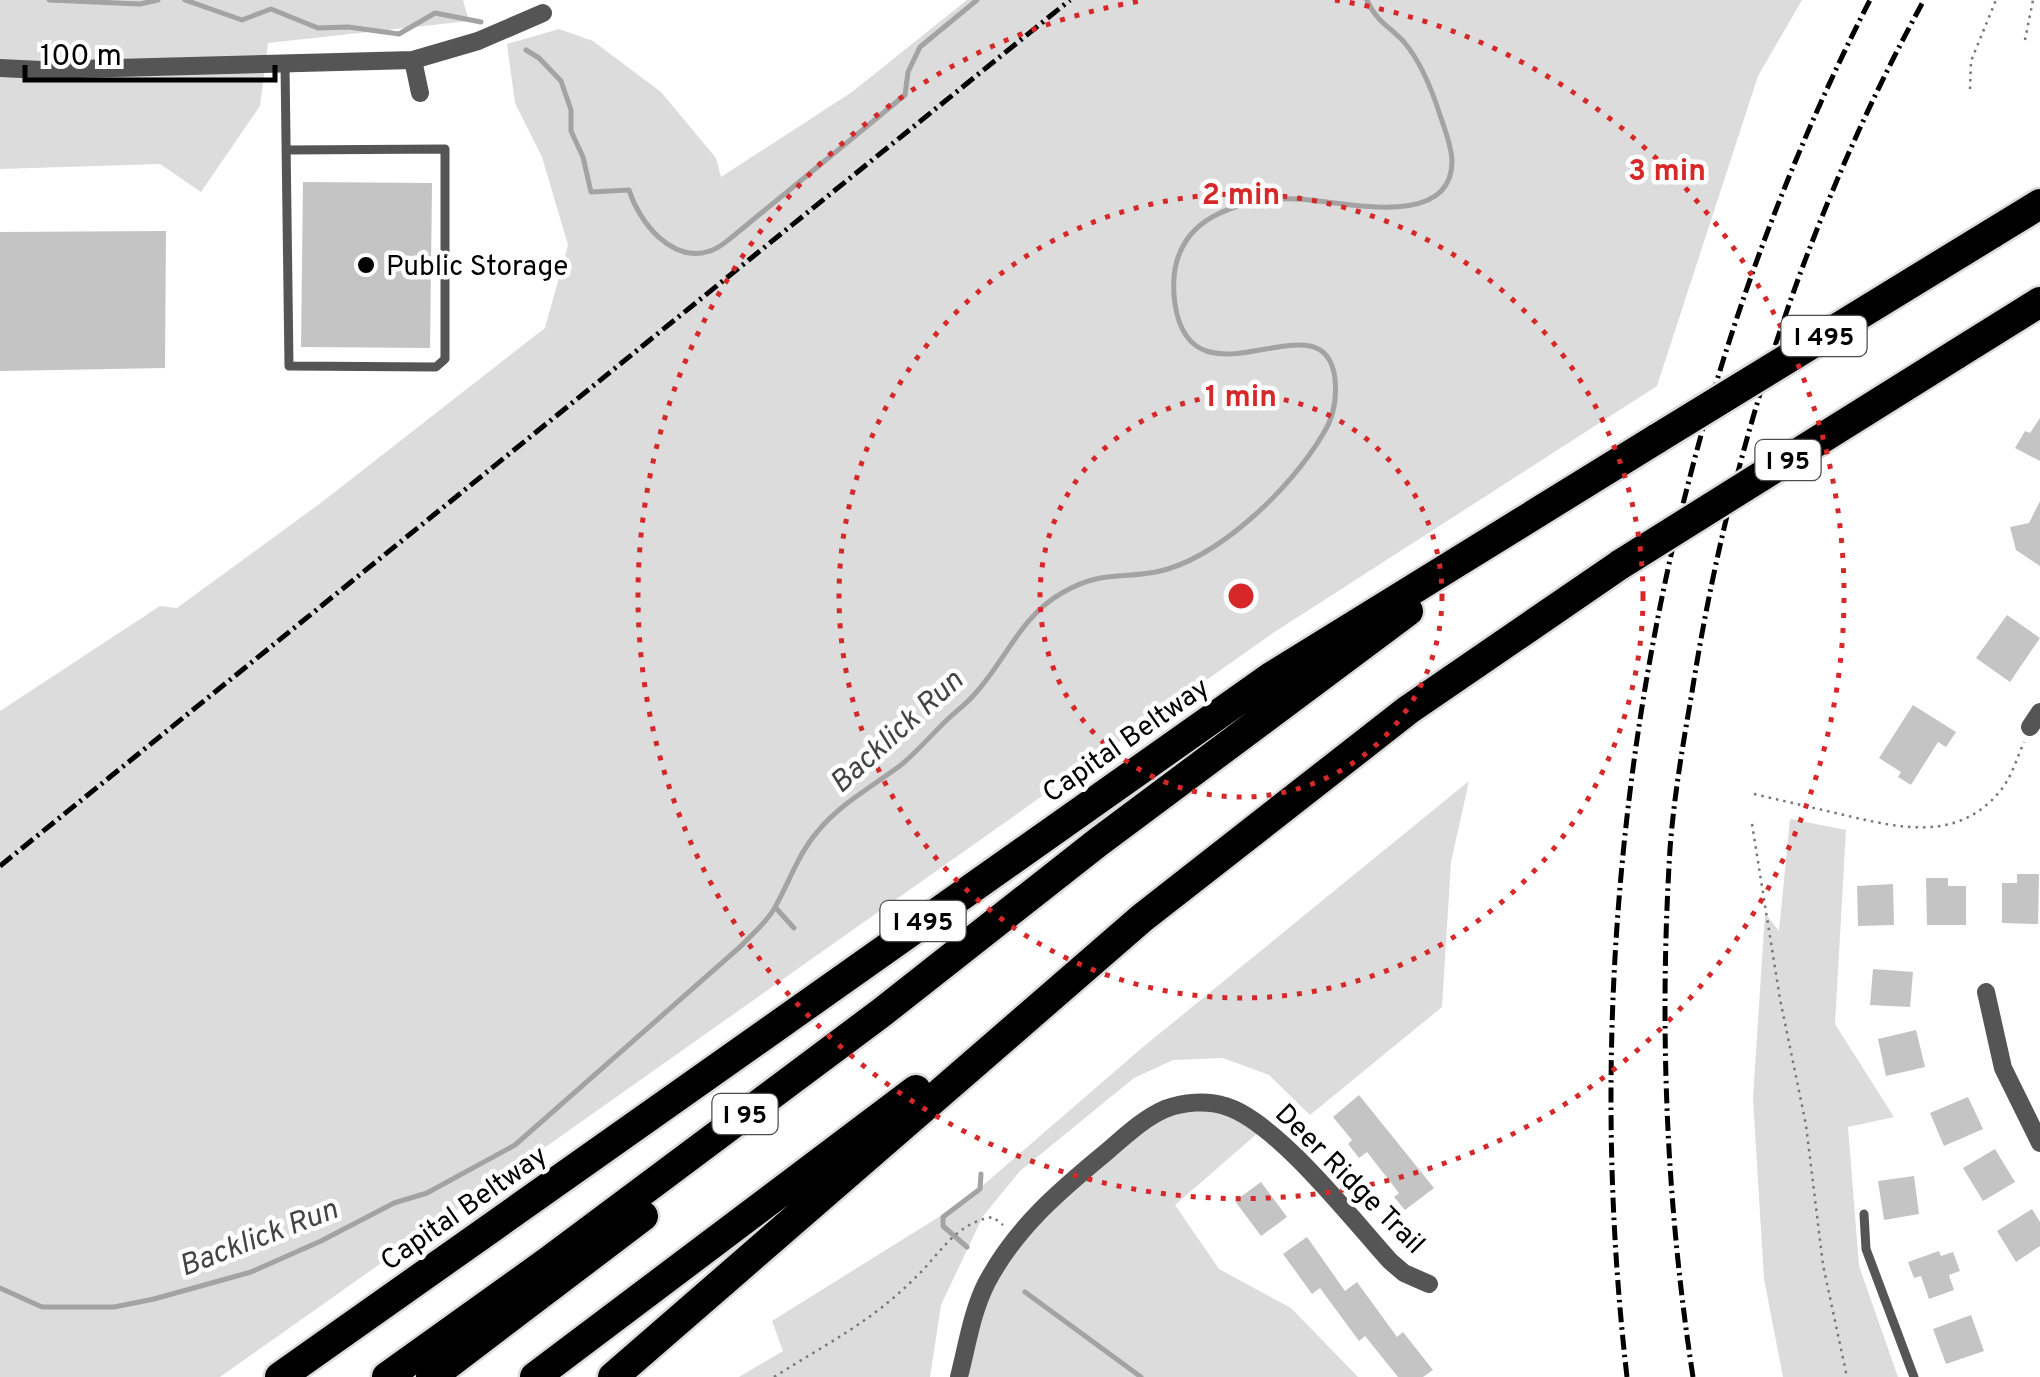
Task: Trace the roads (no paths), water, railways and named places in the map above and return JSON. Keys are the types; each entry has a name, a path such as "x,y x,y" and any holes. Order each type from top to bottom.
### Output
{"highway":[{"name":"Capital Beltway","path":"280,1377 1199,726 1354,623 2040,204"},
{"name":"I 95","path":"534,1377 1142,918 1408,710 1621,564 2040,302"},
{"name":"I 95","path":"387,1377 549,1261 882,1012 1097,842 1580,485"},
{"path":"431,1377 690,1180 1097,842"},
{"path":"613,1377 1142,918"}],"street":[{"path":"0,68 413,60 478,40 542,13"},
{"path":"413,60 420,93"},
{"path":"1986,992 2003,1068 2040,1144"},
{"name":"Deer Ridge Trail","path":"960,1377 986,1285 1017,1236 1055,1195 1140,1123 1183,1104 1222,1104 1250,1116 1390,1261 1404,1274 1430,1284"}],"lane":[{"path":"285,65 288,366 436,367 446,359 445,149 286,150"},
{"path":"1864,1214 1866,1248 1914,1377"}],"waterway":[{"path":"49,0 140,4 158,0"},
{"path":"185,0 242,20 271,9 318,28 348,27 399,34 435,13 481,22"},
{"path":"526,50 561,81 571,110 571,131 583,157 591,192 629,190 641,215 659,237 670,246 696,253 724,244 905,95 908,72 920,47 977,0"},
{"name":"Backlick Run","path":"0,1288 42,1307 114,1307 154,1299 251,1272 394,1203 427,1193 515,1145 759,928 818,831 847,804 907,760 969,700 1023,627 1047,603 1087,581 1180,565 1252,518 1293,476 1323,434 1334,408 1335,379 1326,355 1308,346 1230,354 1206,351 1186,336 1175,304 1176,263 1195,230 1236,207 1283,199 1364,206 1413,205 1433,197 1447,184 1451,150 1430,86 1410,50 1367,0"},
{"path":"775,907 794,928"},
{"path":"967,1247 943,1226 943,1217 980,1189 981,1174"},
{"path":"1025,1292 1141,1377"}],"railway":[{"path":"0,866 1070,0"},
{"path":"1627,1377 1613,1201 1612,1024 1624,847 1648,671 1685,497 1734,326 1796,160 1870,0"},
{"path":"1693,1377 1676,1246 1665,1048 1670,849 1685,731 1728,512 1778,336 1844,165 1924,0"}],"place":[{"name":"Public Storage","path":"366,265"}]}
